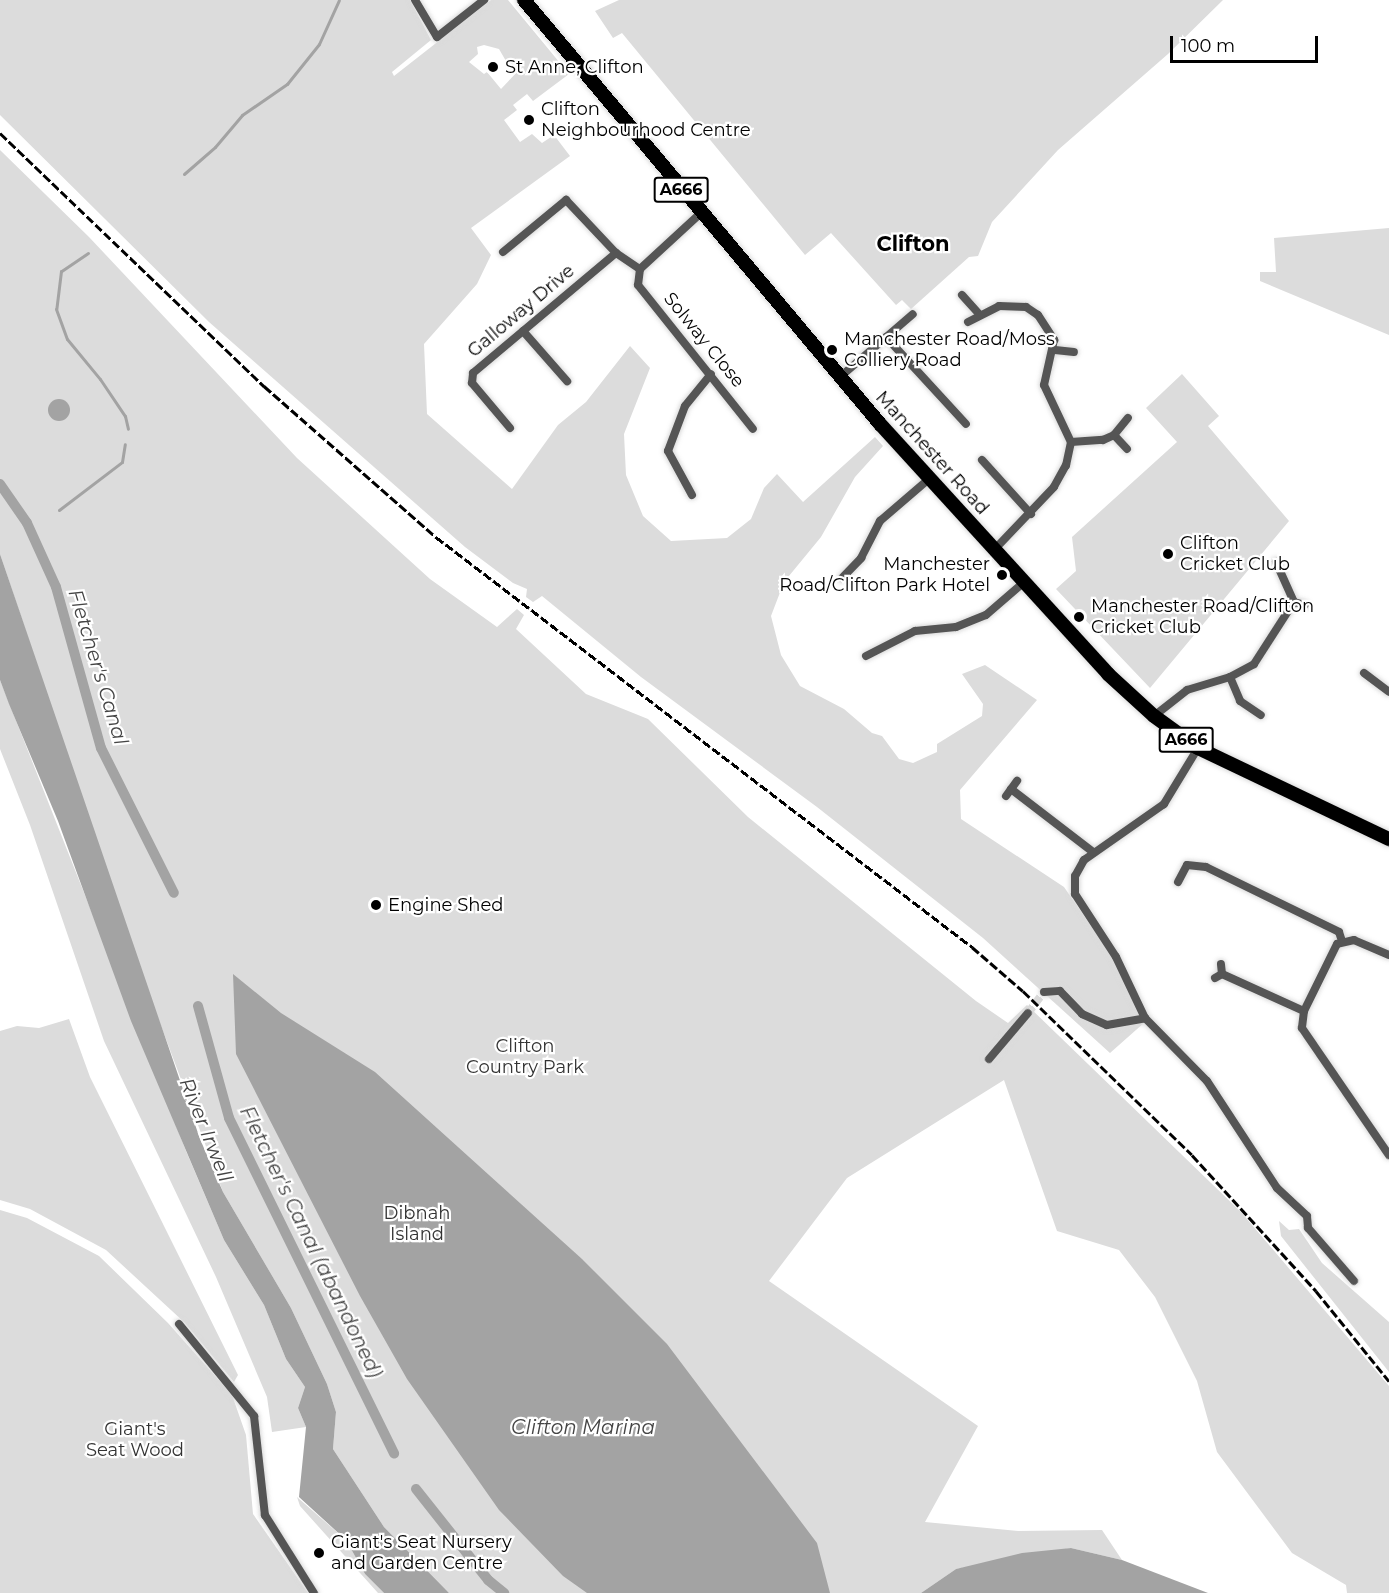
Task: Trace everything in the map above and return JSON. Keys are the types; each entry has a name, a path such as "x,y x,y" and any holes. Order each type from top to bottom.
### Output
{"main road":[{"name":"Manchester Road","path":"524,0 840,377 1023,583 1108,674 1154,716 1198,748 1389,839"}],"street":[{"path":"415,0 437,37 484,0"},
{"path":"503,252 566,200 616,253 640,269 701,213"},
{"name":"Galloway Drive","path":"510,428 470,378 616,253"},
{"name":"Solway Close","path":"640,269 638,285 753,429"},
{"path":"962,295 978,313"},
{"path":"968,322 978,313 999,306 1026,307 1049,330 1055,350 1044,385 1071,442 1061,477 1030,514 995,549"},
{"path":"840,377 913,314"},
{"path":"523,331 567,381"},
{"path":"886,337 966,424"},
{"path":"1055,350 1074,352"},
{"path":"692,495 668,451 685,406 711,374"},
{"path":"1071,442 1094,442 1114,435 1128,418"},
{"path":"1114,435 1127,449"},
{"path":"982,460 996,469 1030,514"},
{"path":"842,578 857,563 880,521 930,478"},
{"path":"1276,562 1294,602"},
{"path":"866,656 915,631 956,627 986,615 1023,583"},
{"path":"1294,602 1305,605"},
{"path":"1154,716 1187,690 1230,677 1260,658 1277,623 1294,602"},
{"path":"1364,673 1389,692"},
{"path":"1230,677 1240,700 1261,716"},
{"path":"1198,748 1164,804 1092,852 1077,871 1075,894 1116,957 1145,1018 1207,1081 1277,1188 1311,1214 1308,1228 1354,1281"},
{"path":"1017,781 1008,793 1092,852"},
{"path":"1178,882 1187,865 1206,867 1339,932 1342,941"},
{"path":"1342,941 1362,942 1389,955"},
{"path":"1342,941 1334,950 1304,1011 1304,1033 1389,1155"},
{"path":"1221,964 1219,976 1304,1011"},
{"path":"1044,992 1060,991 1082,1014 1107,1025 1145,1018"},
{"path":"989,1059 1028,1013"},
{"path":"179,1324 254,1416 265,1515 314,1593"}],"green space":[{"path":"0,0 410,0 431,40 392,72 394,76 491,0 508,0 569,74 533,101 527,94 513,105 517,110 504,120 520,142 532,134 542,143 554,135 570,156 471,228 491,255 477,284 424,344 427,414 512,489 558,425 586,402 630,346 650,368 624,434 626,475 643,516 671,541 727,538 751,519 764,488 777,474 803,502 875,437 883,446 855,477 821,537 784,582 771,616 781,655 800,686 844,709 872,733 882,736 899,759 913,763 937,752 937,744 982,716 983,704 962,674 985,665 1037,700 960,790 961,819 1064,887 1116,962 1145,1022 1110,1053 983,938 817,807 641,677 542,596 533,602 526,597 527,589 513,583 465,547 209,322 0,115","holes":["484,45 499,49 510,68 514,66 518,71 501,89 487,72 484,74 469,62 478,54 477,47"]},
{"path":"619,0 1223,0 1168,54 1058,150 992,222 978,256 969,257 911,309 902,300 896,305 831,233 805,255 622,33 613,38 595,11"},
{"name":"Clifton Country Park","path":"0,150 89,237 297,458 430,579 497,627 517,609 524,615 516,629 586,694 648,719 748,817 976,1001 1008,1023 1027,1005 1241,1212 1389,1386 1389,1593 1347,1593 1346,1585 1292,1553 1217,1452 1197,1381 1155,1297 1119,1250 1057,1231 1004,1080 847,1178 769,1281 978,1426 925,1522 1018,1531 1102,1530 1122,1560 1071,1548 956,1569 921,1593 449,1593 434,1579 384,1527 333,1449 336,1412 327,1384 291,1308 223,1192 135,956 0,554"},
{"path":"1389,228 1389,335 1260,281 1260,272 1276,272 1274,238"},
{"name":"Clifton Cricket Club","path":"1182,374 1219,416 1208,426 1289,521 1150,688 1056,589 1076,571 1072,537 1177,442 1146,408"},
{"path":"0,680 186,1151 224,1240 264,1305 286,1359 305,1387 298,1408 306,1427 272,1432 267,1397 216,1277 104,1041 30,825 0,749"},
{"path":"69,1019 90,1077 238,1375 234,1382 185,1323 106,1250 30,1209 0,1200 0,1031 17,1026 39,1028"},
{"name":"Giant's Seat Wood","path":"0,1210 27,1218 99,1256 168,1323 232,1395 246,1435 253,1514 308,1593 0,1593"},
{"path":"1279,1221 1289,1230 1299,1229 1322,1263 1389,1322 1389,1372 1281,1236"},
{"path":"297,1497 346,1540 365,1574 384,1593 378,1593 300,1506"}],"water":[{"path":"59,399 67,402 70,410 67,418 59,421 51,418 48,410 51,402"},
{"path":"0,554 200,1139 223,1192 291,1308 327,1384 336,1412 333,1449 384,1527 449,1593 384,1593 365,1574 346,1540 299,1497 306,1427 298,1408 305,1387 286,1359 264,1305 224,1240 131,1021 58,821 0,680"},
{"name":"Clifton Marina","path":"233,974 281,1013 375,1072 582,1259 667,1344 817,1543 830,1593 587,1593 563,1576 499,1510 407,1379 360,1296 236,1054"},
{"path":"1071,1548 1122,1560 1208,1593 921,1593 956,1569 1022,1553"}],"waterway":[{"path":"184,174 215,147 242,115 287,84 319,44 339,0"},
{"path":"88,253 61,271 56,309 67,339 100,379 125,416 128,429"},
{"path":"59,510 122,462 125,444"},
{"name":"Fletcher's Canal","path":"0,484 27,523 56,587 101,748 174,893"},
{"name":"Fletcher's Canal (abandoned)","path":"198,1006 229,1118 394,1454"},
{"name":"Fletcher's Canal (abandoned)","path":"416,1489 488,1580 504,1593"}],"tunnel":[{"path":"1028,1013 1044,992"}],"railway":[{"path":"0,133 264,386 436,537 972,947 1023,991 1192,1155 1316,1291 1389,1381"}],"place":[{"name":"St Anne, Clifton","path":"493,67"},
{"name":"Clifton Neighbourhood Centre","path":"529,120"},
{"name":"Manchester Road/Moss Colliery Road","path":"832,350"},
{"name":"Clifton Cricket Club","path":"1168,554"},
{"name":"Manchester Road/Clifton Park Hotel","path":"1002,575"},
{"name":"Manchester Road/Clifton Cricket Club","path":"1079,617"},
{"name":"Engine Shed","path":"376,905"},
{"name":"Giant's Seat Nursery and Garden Centre","path":"319,1553"}],"district":[{"name":"Clifton","path":"913,244"}],"water label":[{"name":"River Irwell","path":"206,1130"}],"park label":[{"name":"Dibnah Island","path":"417,1224"}]}
